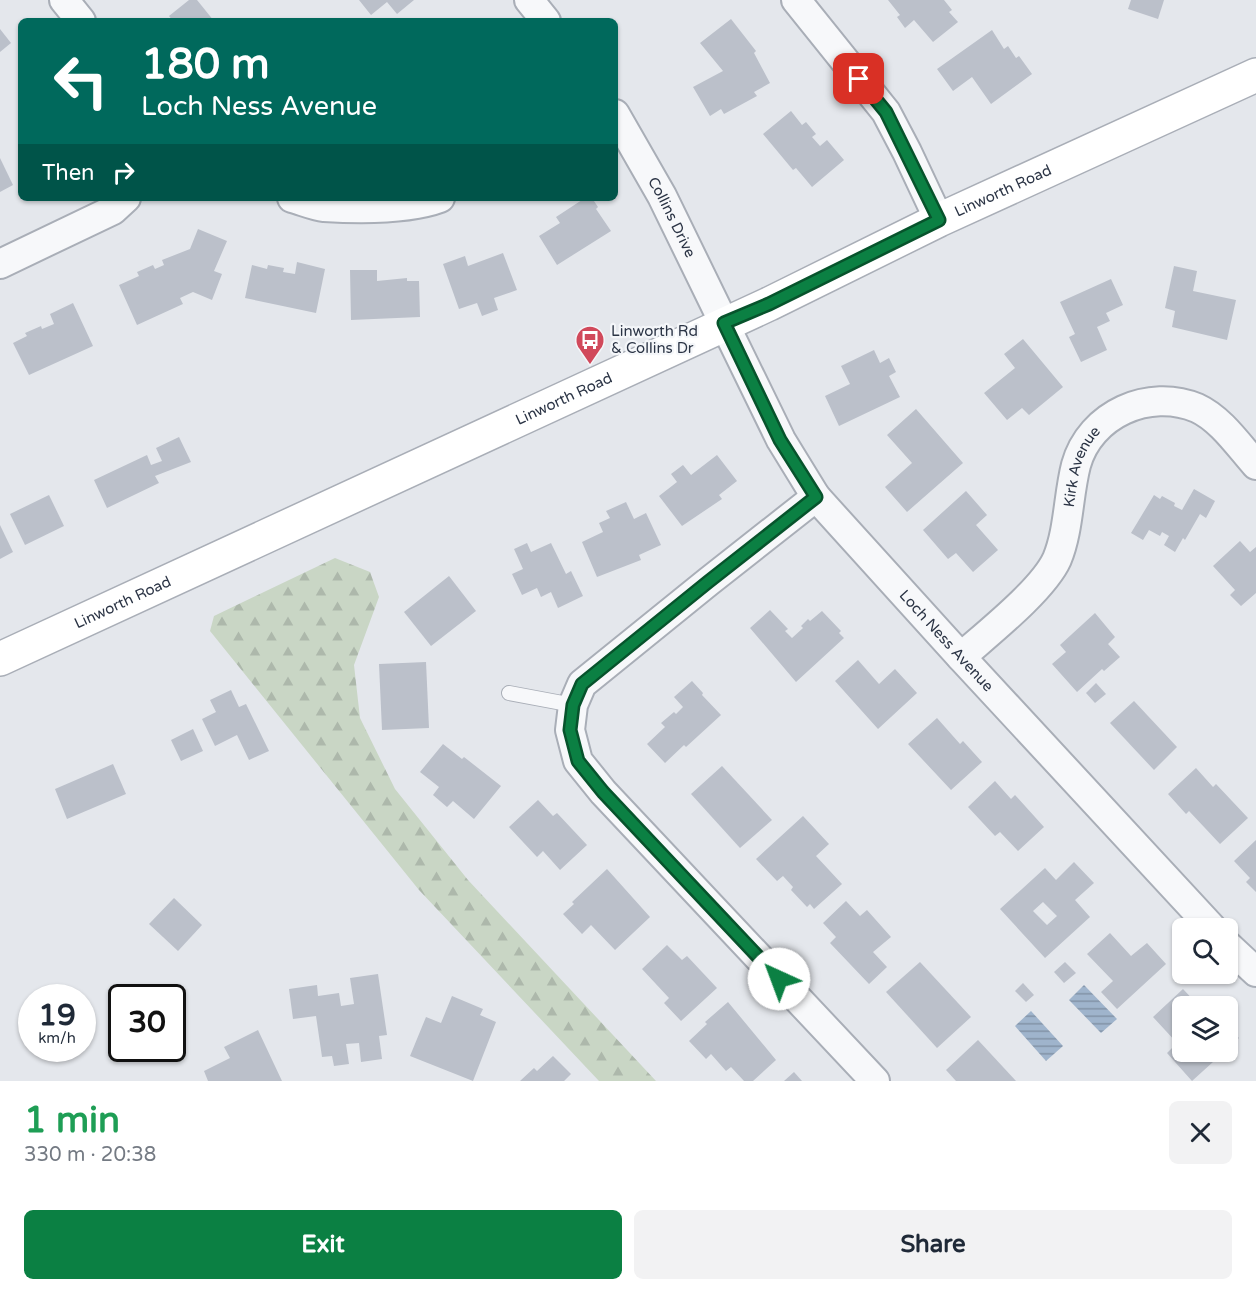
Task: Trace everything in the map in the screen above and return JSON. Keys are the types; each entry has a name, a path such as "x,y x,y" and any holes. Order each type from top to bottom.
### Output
{"main road":[{"name":"Linworth Road","path":"0,659 769,304 939,220 1256,75"}],"street":[{"path":"64,0 79,18"},
{"path":"529,0 544,18"},
{"path":"796,0 886,112 939,220"},
{"name":"Collins Drive","path":"618,119 662,196 724,323"},
{"path":"0,264 113,210 123,201"},
{"path":"302,201 322,207 381,207 433,201"},
{"name":"Loch Ness Avenue","path":"724,323 780,440 816,497 1203,918"},
{"name":"Kirk Avenue","path":"961,657 1037,587 1056,560 1077,464 1085,444 1098,428 1116,413 1154,400 1177,402 1198,409 1215,421 1256,465"},
{"path":"816,497 582,684 573,705 570,730 578,761 603,792 875,1081"},
{"path":"1238,955 1256,972"}],"lane":[{"path":"508,693 573,705"}],"green space":[{"path":"335,558 370,572 379,597 354,665 360,718 395,789 468,880 656,1081 599,1081 419,890 210,631 214,616"}],"water":[{"path":"1084,985 1117,1019 1101,1033 1069,1000"},
{"path":"1031,1011 1063,1046 1046,1061 1015,1026"}],"building":[{"path":"189,0 197,0 212,18 171,18 169,16"},
{"path":"359,0 414,0 397,14 387,2 371,15"},
{"path":"888,0 944,0 952,10 949,12 958,22 933,42 914,20 905,28 897,17 900,15"},
{"path":"1131,0 1164,0 1158,19 1128,9"},
{"path":"731,19 756,51 754,53 770,83 754,92 757,96 724,114 721,109 710,116 693,87 723,71 700,43"},
{"path":"0,29 11,43 0,52"},
{"path":"992,30 1004,49 1008,46 1016,58 1019,56 1032,74 991,104 972,77 953,91 937,69"},
{"path":"791,111 802,125 806,122 816,134 812,137 820,146 827,140 844,160 812,187 796,168 793,170 763,134"},
{"path":"0,158 13,185 0,192"},
{"path":"580,201 594,201 598,207 596,209 611,231 557,265 539,236 560,223 556,217"},
{"path":"198,229 227,241 214,271 222,274 212,300 193,292 180,298 183,304 137,325 119,285 139,276 137,272 153,265 155,269 164,265 162,260 190,249"},
{"path":"503,253 517,290 494,298 498,310 482,316 477,303 459,309 443,264 465,256 468,266"},
{"path":"297,262 325,269 316,313 245,298 252,265 267,269 268,265 284,268 283,272 295,274"},
{"path":"1174,266 1197,271 1193,291 1236,300 1227,340 1172,327 1175,311 1165,308"},
{"path":"350,270 377,270 377,281 407,278 407,281 419,281 420,317 351,320"},
{"path":"1111,279 1123,305 1106,313 1110,321 1097,327 1107,350 1081,362 1069,337 1075,334 1060,302"},
{"path":"73,303 93,346 29,375 13,343 27,336 25,333 41,326 42,329 54,324 50,314"},
{"path":"1023,339 1063,387 1029,415 1022,408 1007,420 984,393 1015,368 1004,354"},
{"path":"874,350 880,363 889,358 896,372 889,376 900,397 839,426 825,396 850,384 841,366"},
{"path":"916,409 963,463 907,512 885,487 912,463 887,435"},
{"path":"179,437 191,462 155,476 159,483 107,508 94,480 147,455 151,465 162,461 156,448"},
{"path":"717,455 737,481 719,495 722,499 682,526 659,496 677,482 671,474 683,465 691,475"},
{"path":"1194,489 1215,501 1206,518 1200,514 1175,552 1164,545 1169,536 1162,532 1160,536 1149,530 1143,540 1131,533 1154,495 1160,499 1162,496 1182,510"},
{"path":"966,491 987,515 976,525 998,550 973,572 956,553 948,559 923,530"},
{"path":"49,495 64,526 25,545 10,514"},
{"path":"626,502 634,519 646,513 661,545 639,555 641,560 597,577 582,542 603,532 599,523 610,518 606,511"},
{"path":"0,525 13,552 0,559"},
{"path":"1240,541 1250,552 1256,547 1256,593 1241,606 1230,595 1235,590 1213,566"},
{"path":"527,543 531,552 551,543 566,574 571,571 583,596 558,608 551,592 541,597 537,588 522,595 512,574 523,569 514,549"},
{"path":"449,576 476,611 431,646 404,612"},
{"path":"770,610 788,629 785,631 792,638 803,628 801,626 808,619 810,621 822,611 841,631 839,633 844,638 796,682 750,628"},
{"path":"1095,613 1115,637 1108,644 1120,657 1104,671 1102,669 1077,692 1052,664 1066,652 1060,645"},
{"path":"858,660 879,684 895,669 917,693 878,729 835,681"},
{"path":"426,662 429,728 382,730 379,664"},
{"path":"692,681 721,715 665,763 647,744 665,727 661,723 683,707 674,697"},
{"path":"1096,683 1106,694 1095,703 1086,693"},
{"path":"231,690 239,707 246,704 269,751 249,760 237,735 215,746 202,719 216,712 210,700"},
{"path":"1134,701 1177,747 1154,770 1110,723"},
{"path":"937,718 960,744 963,741 982,762 951,790 908,744"},
{"path":"193,729 203,751 181,761 171,740"},
{"path":"443,744 501,786 474,819 453,801 447,807 433,795 439,787 420,772"},
{"path":"113,764 126,794 67,819 55,789"},
{"path":"722,766 772,820 740,848 691,794"},
{"path":"1196,768 1213,787 1216,784 1248,818 1220,844 1189,811 1186,814 1168,794"},
{"path":"995,781 1011,799 1015,795 1044,827 1018,851 1000,832 995,836 968,807"},
{"path":"538,800 553,816 557,813 587,845 560,870 543,851 537,857 509,827"},
{"path":"803,816 829,844 816,856 842,884 814,909 810,904 807,907 791,890 793,887 783,876 777,881 756,859"},
{"path":"1256,840 1256,892 1246,882 1250,878 1234,861"},
{"path":"1074,862 1094,883 1075,900 1090,917 1045,958 1000,909 1045,868 1056,880","holes":["1043,902 1057,916 1047,925 1033,911"]},
{"path":"607,869 650,917 615,950 591,925 582,934 563,914 574,904 572,902"},
{"path":"174,898 202,925 178,951 149,924"},
{"path":"846,901 860,916 867,910 891,937 873,952 887,967 869,984 830,943 836,937 823,923"},
{"path":"1110,933 1131,956 1147,943 1166,964 1117,1009 1101,992 1113,981 1087,954"},
{"path":"667,945 682,960 687,956 717,988 681,1021 664,1003 669,998 642,969"},
{"path":"920,962 971,1017 937,1048 886,992"},
{"path":"1065,962 1076,973 1064,983 1054,972"},
{"path":"378,974 387,1035 379,1036 382,1059 361,1062 359,1043 346,1044 349,1064 334,1066 332,1056 322,1057 316,1016 293,1019 289,989 317,985 318,996 339,993 341,1006 354,1004 350,978"},
{"path":"1023,983 1034,995 1026,1002 1015,991"},
{"path":"1183,989 1190,996 1176,996"},
{"path":"452,996 483,1009 480,1015 496,1022 473,1081 410,1056 426,1017 441,1023"},
{"path":"1172,999 1172,1038 1153,1017"},
{"path":"728,1002 776,1060 753,1081 744,1081 731,1067 726,1071 711,1054 706,1059 689,1041 707,1024 705,1022"},
{"path":"258,1030 282,1081 208,1081 204,1071 230,1058 224,1047"},
{"path":"978,1040 1016,1081 956,1081 946,1070"},
{"path":"1172,1048 1172,1059 1167,1053"},
{"path":"553,1056 571,1074 564,1081 520,1081 534,1068 537,1071"},
{"path":"1175,1062 1213,1062 1192,1081"},
{"path":"794,1072 802,1081 784,1081"}],"place":[{"name":"Linworth Rd & Collins Dr","path":"590,366"}],"route":[{"path":"779,979 603,792 578,761 570,730 573,705 582,684 816,497 780,440 724,323 769,304 939,220 886,112 859,79"}]}
